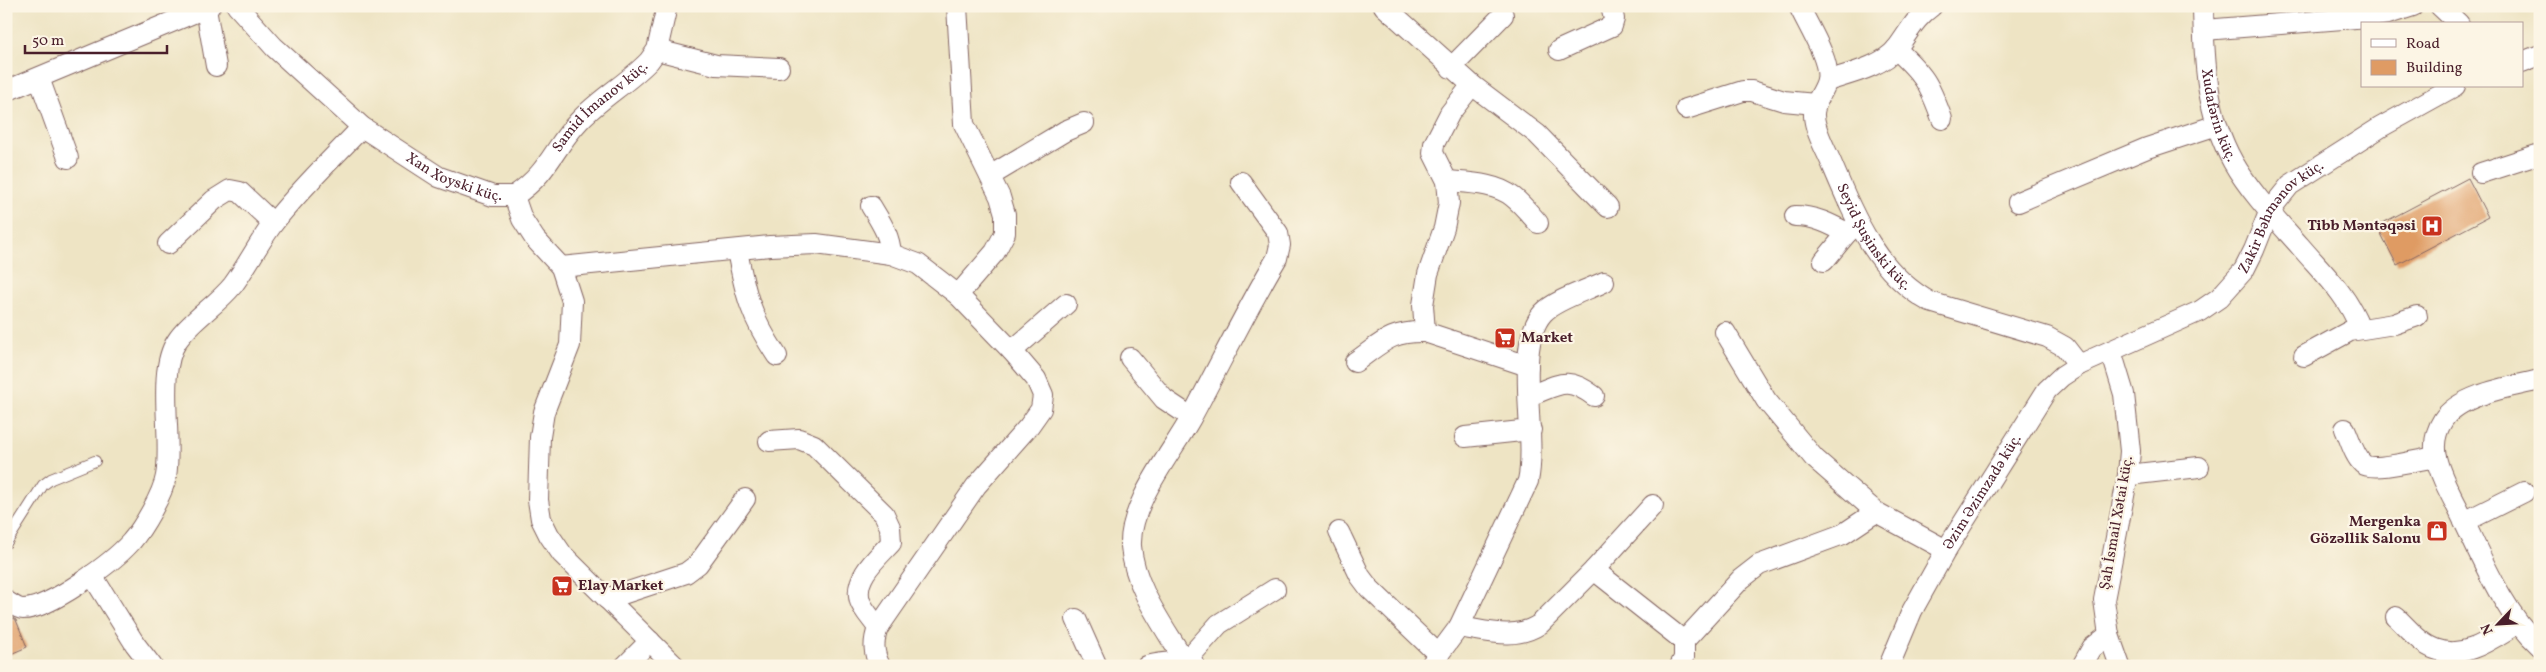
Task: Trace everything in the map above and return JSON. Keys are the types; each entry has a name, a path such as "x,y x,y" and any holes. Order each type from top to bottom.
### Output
{"street":[{"name":"Xan Xoyski küç.","path":"237,6 274,47 362,127 440,177 493,196 514,196 522,219 534,239 561,267 572,300 570,345 544,412 540,438 538,500 541,519 553,541 576,569 675,666"},
{"name":"Samid İmanov küç.","path":"514,196 533,184 578,122 637,74 657,50 667,6"},
{"path":"957,6 964,124 990,176 1005,214 1005,233 995,252 958,295"},
{"path":"1384,6 1451,68 1537,134 1608,207"},
{"path":"1558,50 1612,26 1614,19 1611,6"},
{"path":"1799,6 1827,68 1826,81 1876,63 1896,49 1918,16 1932,6"},
{"name":"Xudafərin küç.","path":"2203,6 2206,77 2217,125 2233,162 2270,210 2342,292 2353,309 2360,328"},
{"path":"2204,30 2368,17 2388,14 2413,6"},
{"path":"2440,6 2457,22"},
{"path":"6,92 208,8 216,66"},
{"path":"1451,68 1503,15"},
{"path":"1896,49 1922,74 1930,87 1942,119"},
{"path":"657,50 716,65 779,68"},
{"path":"2524,61 2540,55"},
{"path":"39,78 68,158"},
{"name":"Seyid Şuşinski küç.","path":"1826,81 1816,104 1814,116 1852,229 1915,293 1930,302 2058,341 2079,365"},
{"path":"1425,332 1423,305 1428,274 1444,228 1449,203 1447,182 1433,153 1434,144 1450,113 1472,85"},
{"name":"Zakir Bəhmənov küç.","path":"2111,351 2200,311 2219,298 2244,270 2270,210 2281,193 2301,176 2420,104 2451,88"},
{"path":"1686,109 1743,91 1752,91 1784,102 1816,104"},
{"path":"990,176 1065,131 1084,123"},
{"path":"2018,202 2147,148 2217,125"},
{"path":"6,601 21,609 34,608 92,575 119,555 132,540 160,494 166,478 170,352 178,339 232,285 273,224 362,127"},
{"path":"2481,173 2540,154"},
{"path":"1190,664 1145,593 1134,566 1131,545 1133,525 1141,502 1191,418 1236,328 1277,258 1280,246 1278,233 1241,182"},
{"path":"1447,182 1473,183 1501,191 1512,196 1538,222"},
{"path":"168,244 214,200 230,190 240,192 273,224"},
{"path":"871,206 886,232 890,242 891,254"},
{"path":"1795,216 1806,216 1852,229 1824,261"},
{"path":"561,267 816,244 891,254 918,264 958,295 1036,379 1043,394 1041,409 1029,426 976,486 878,628 874,639 874,652 880,666"},
{"path":"737,250 746,296 761,332 777,356"},
{"path":"1339,532 1360,576 1434,661 1458,627 1528,481 1532,465 1528,366 1531,339 1543,313 1551,307 1604,282"},
{"path":"1012,351 1066,304"},
{"path":"2304,356 2350,331 2394,324 2417,316"},
{"path":"1355,362 1390,337 1405,331 1425,332 1528,366"},
{"path":"1725,332 1766,400 1814,458 1876,512 1946,550"},
{"name":"Əzim Əzimzadə küç.","path":"1889,666 1912,611 1946,550 2040,399 2062,376 2079,365 2111,351"},
{"name":"Şah İsmail Xətai küç.","path":"2111,351 2124,394 2130,451 2128,475 2104,594 2109,635 2120,666"},
{"path":"1130,358 1164,399 1191,418"},
{"path":"2540,380 2498,390 2456,407 2444,419 2437,430 2434,442 2436,457 2464,522 2518,623 2540,646"},
{"path":"1529,396 1566,382 1578,384 1594,396"},
{"path":"2345,429 2358,458 2364,465 2374,468 2436,457"},
{"path":"1465,437 1531,430"},
{"path":"769,440 798,439 814,445 884,514 890,527 892,543 867,568 860,587 860,601 878,628"},
{"path":"2128,475 2200,467"},
{"path":"2464,522 2524,492"},
{"path":"607,599 686,573 698,564 745,498"},
{"path":"1458,627 1516,634 1530,630 1540,624 1594,570 1653,505"},
{"path":"1680,666 1684,658 1684,641 1741,579 1759,565 1843,534 1876,512"},
{"path":"1594,570 1684,641"},
{"path":"92,575 135,644 152,666"},
{"path":"1190,664 1218,624 1275,589"},
{"path":"2396,617 2422,641 2436,650 2454,652 2476,648 2518,623"},
{"path":"1076,619 1097,666"},
{"path":"2082,666 2092,648 2109,635"},
{"path":"625,666 650,641"},
{"path":"1147,666 1190,664"}],"lane":[{"path":"6,542 43,485 95,461"}],"building":[{"path":"2468,178 2488,217 2397,265 2377,226"},
{"path":"6,615 16,620 27,647 6,656"}],"place":[{"name":"Tibb Məntəqəsi","path":"2432,226"},
{"name":"Market","path":"1505,338"},
{"name":"Mergenka Gözəllik Salonu","path":"2437,531"},
{"name":"Elay Market","path":"562,586"}]}
